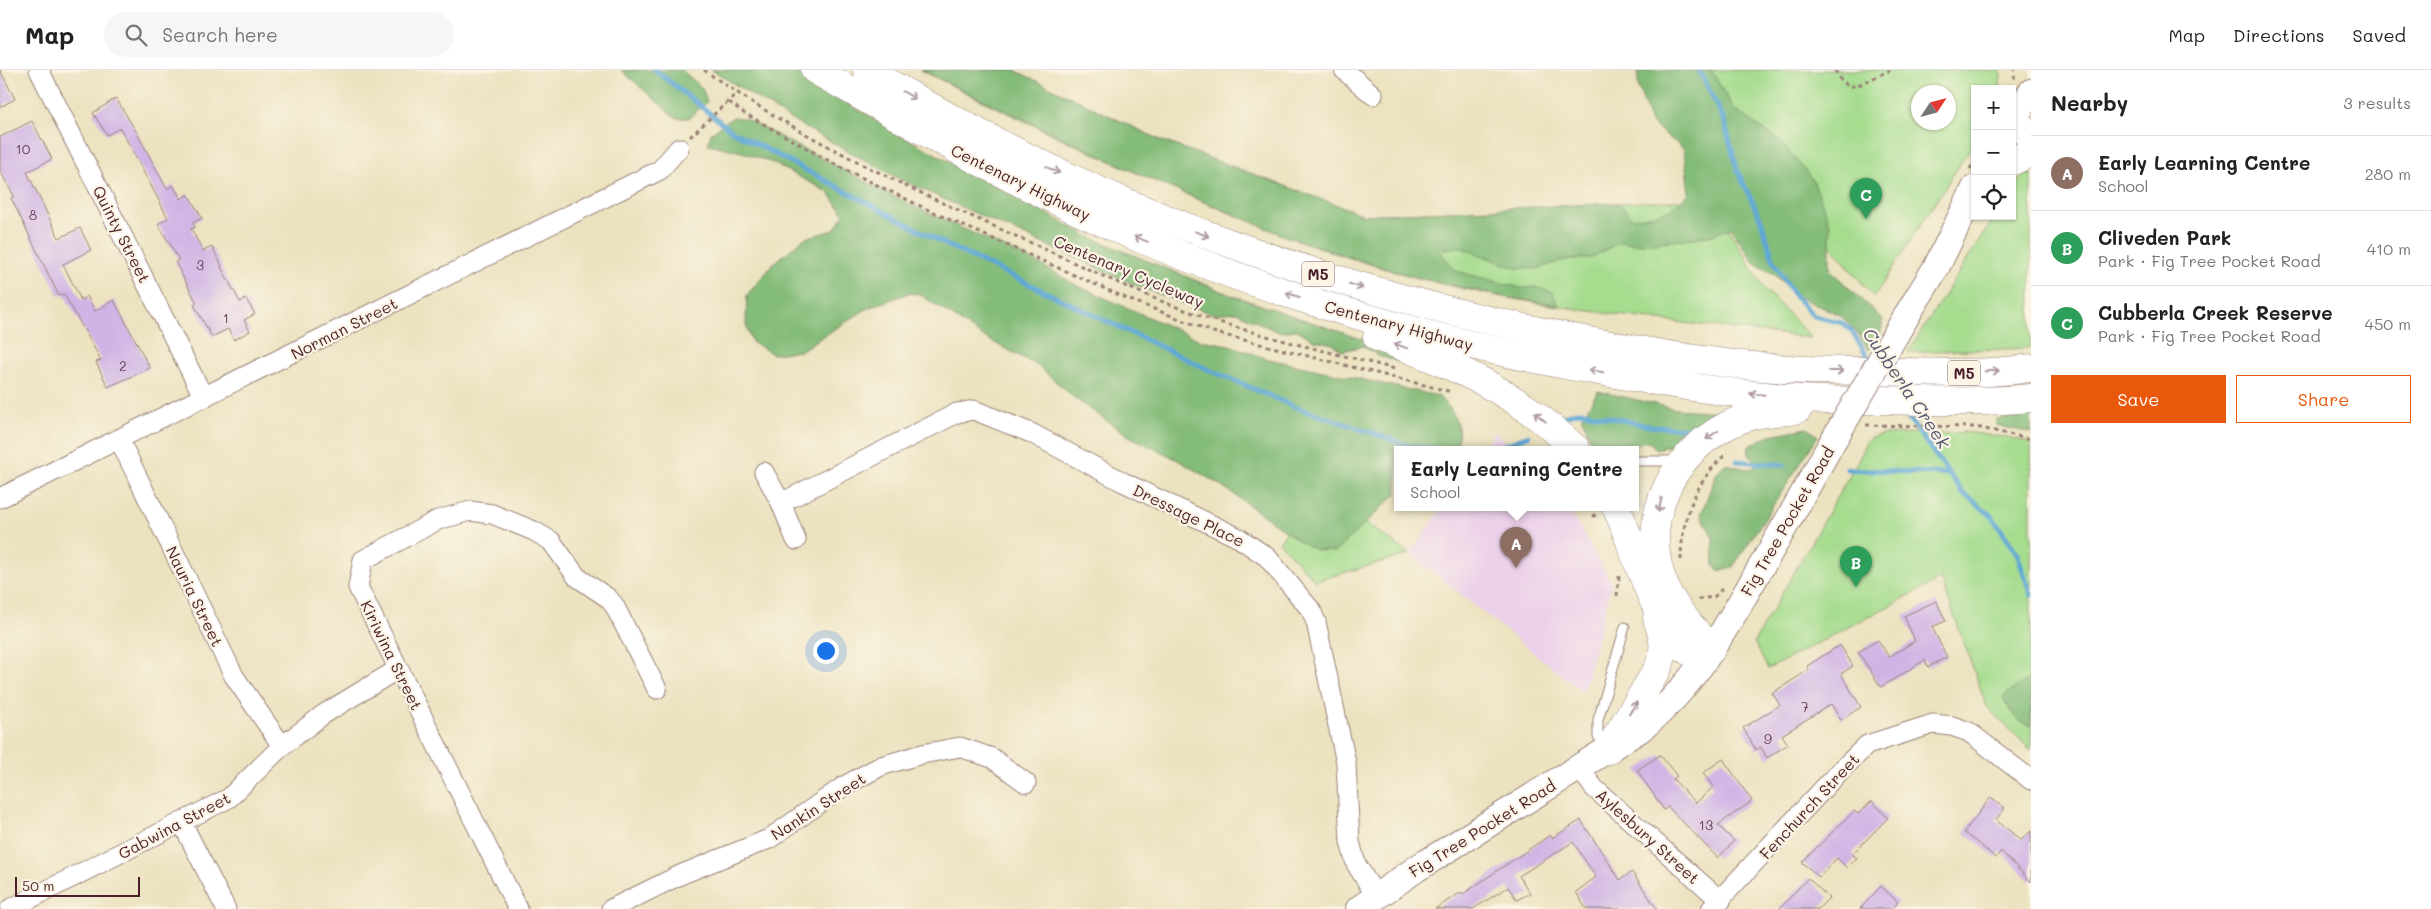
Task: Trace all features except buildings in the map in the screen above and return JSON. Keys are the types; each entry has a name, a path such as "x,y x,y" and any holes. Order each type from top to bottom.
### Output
{"highway":[{"name":"Centenary Highway","path":"815,70 965,155 1115,227 1199,262 1340,310 1456,342 1563,366 1722,390 1823,400 1925,401 2031,398"},
{"name":"Centenary Highway","path":"867,70 956,122 1017,154 1173,223 1270,259 1442,310 1615,346 1804,370 1909,374 2027,365"},
{"path":"1340,310 1372,335 1447,364 1506,393 1529,408 1573,446"},
{"path":"1650,593 1672,632 1684,648 1700,654 1711,650 1672,601 1659,565 1656,531 1662,497 1682,462 1713,434 1738,420 1764,413 1795,411 1823,400"},
{"path":"1608,750 1657,670 1663,656 1663,638 1650,593 1618,511"}],"main road":[{"path":"2023,139 2031,92"},
{"name":"Fig Tree Pocket Road","path":"1368,902 1640,730 1669,705 1691,680 1711,650 1937,266 1971,196"},
{"name":"Fig Tree Pocket Road","path":"1937,266 1973,220"}],"street":[{"name":"Quinty Street","path":"39,70 204,398"},
{"path":"1344,70 1373,95"},
{"name":"Norman Street","path":"0,498 660,170 679,148"},
{"name":"Dressage Place","path":"781,503 957,413 974,410 1031,433 1261,551 1311,610 1316,622 1346,764 1350,842 1368,902"},
{"name":"Nauria Street","path":"119,440 234,676 282,746"},
{"path":"764,472 781,503 796,540"},
{"name":"Kiriwina Street","path":"518,909 358,587 363,560 438,520 470,511 492,514 534,530 551,542 569,569 608,598 618,610 658,689"},
{"name":"Gabwina Street","path":"10,909 229,798 282,746 324,714 398,669"},
{"name":"Fenchurch Street","path":"1716,905 1838,773 1867,745 1933,724 1952,726 1969,732 2031,780"},
{"name":"Nankin Street","path":"611,909 680,875 768,839 844,786 881,766 922,754 960,747 992,758 1026,783"},
{"name":"Aylesbury Street","path":"1579,768 1594,788 1716,905"},
{"path":"182,823 226,909"}],"lane":[{"path":"1639,462 1682,462"},
{"path":"1608,750 1598,736 1598,720 1624,627"}],"path":[{"name":"Centenary Cycleway","path":"704,70 790,126 899,184 1133,289 1193,313 1250,331 1400,370"},
{"path":"1835,70 1839,78 1849,87 1861,84 1890,70"},
{"path":"694,131 723,108 737,93"},
{"path":"729,102 744,113 840,167 935,213 1128,299 1216,333 1453,392"},
{"path":"1859,425 1939,426 1992,430 2031,439"},
{"path":"1681,564 1682,537 1690,504 1709,472 1731,450"},
{"path":"1694,598 1705,600 1714,597 1724,587"}],"shaded area":[{"path":"1495,432 1512,446 1485,446"},
{"path":"1440,511 1570,511 1612,583 1583,692 1410,554"}],"green space":[{"path":"621,70 682,70 702,88 707,102 689,118 676,118"},
{"path":"712,70 793,70 904,137 1092,238 1231,295 1418,358 1418,367 1379,356 1363,346 1342,351 1333,344 1314,340 1297,330 1278,332 1237,312 1212,314 1135,285 901,180 793,121"},
{"path":"921,70 1014,70 1160,140 1364,215 1711,199 1763,287 1811,338 1560,307 1460,288 1382,268 1299,240 1190,196 1054,135"},
{"path":"921,70 1014,70 1160,140 1364,215 1619,203 1633,218 1664,212 1676,205 1689,193 1684,149 1651,123 1638,86 1638,70 1711,70 1734,109 1780,141 1813,180 1830,224 1830,270 1883,320 1880,336 1869,350 1857,332 1840,315 1799,297 1774,274 1754,263 1731,228 1709,236 1644,244 1619,242 1591,258 1560,261 1538,269 1515,268 1459,247 1439,250 1456,271 1521,288 1536,287 1552,292 1559,305 1509,298 1411,276 1287,237 1143,176"},
{"path":"1699,70 2001,70 2000,85 1971,85 1971,147 1874,297 1724,120"},
{"path":"733,117 746,119 905,202 1038,263 1078,286 1200,340 1229,345 1268,359 1438,396 1449,407 1456,420 1458,427 1456,446 1394,446 1394,496 1335,552 1316,550 1298,540 1225,488 1176,459 1129,436 1077,400 1038,366 982,336 921,295 909,293 868,308 800,351 773,354 752,342 746,325 747,295 775,262 805,238 834,230 844,214 828,192 773,163 742,152 708,144 711,133"},
{"path":"2031,173 2031,348 1908,352 1992,220 2016,220 2016,184"},
{"path":"1598,391 1676,409 1720,412 1723,416 1684,443 1655,449 1651,443 1643,441 1636,446 1595,446 1582,418"},
{"path":"2031,414 2031,433 1996,425 1996,420"},
{"path":"1807,428 1818,436 1733,567 1719,571 1714,565 1713,538 1701,514 1717,472 1725,464 1747,469 1754,468 1756,461 1748,453 1749,446 1770,435"},
{"path":"1963,432 2007,437 2031,443 2031,750 1987,707 1941,579 1768,669 1754,642 1860,457 1866,442 1872,437 1883,435"},
{"path":"1336,503 1410,554 1315,581 1279,542 1304,509"},
{"path":"2031,677 2031,726 2018,719 2003,697"}],"waterway":[{"path":"655,70 732,131 949,246 1203,367 1295,407 1411,446"},
{"name":"Cubberla Creek","path":"1699,70 1724,120 1738,172 1761,220 1774,262 1793,294 1814,316 1842,323 1851,330 1870,360"},
{"name":"Cubberla Creek","path":"1902,409 1962,492 1991,515 2017,553 2031,595"},
{"path":"1555,419 1580,411 1650,426 1692,429"},
{"path":"1502,446 1528,436"},
{"path":"1737,461 1784,465"},
{"path":"1847,469 1949,474"}],"place":[{"name":"Cubberla Creek Reserve","path":"1866,219"},
{"name":"Early Learning Centre","path":"1516,568"},
{"name":"Cliveden Park","path":"1856,587"}]}
